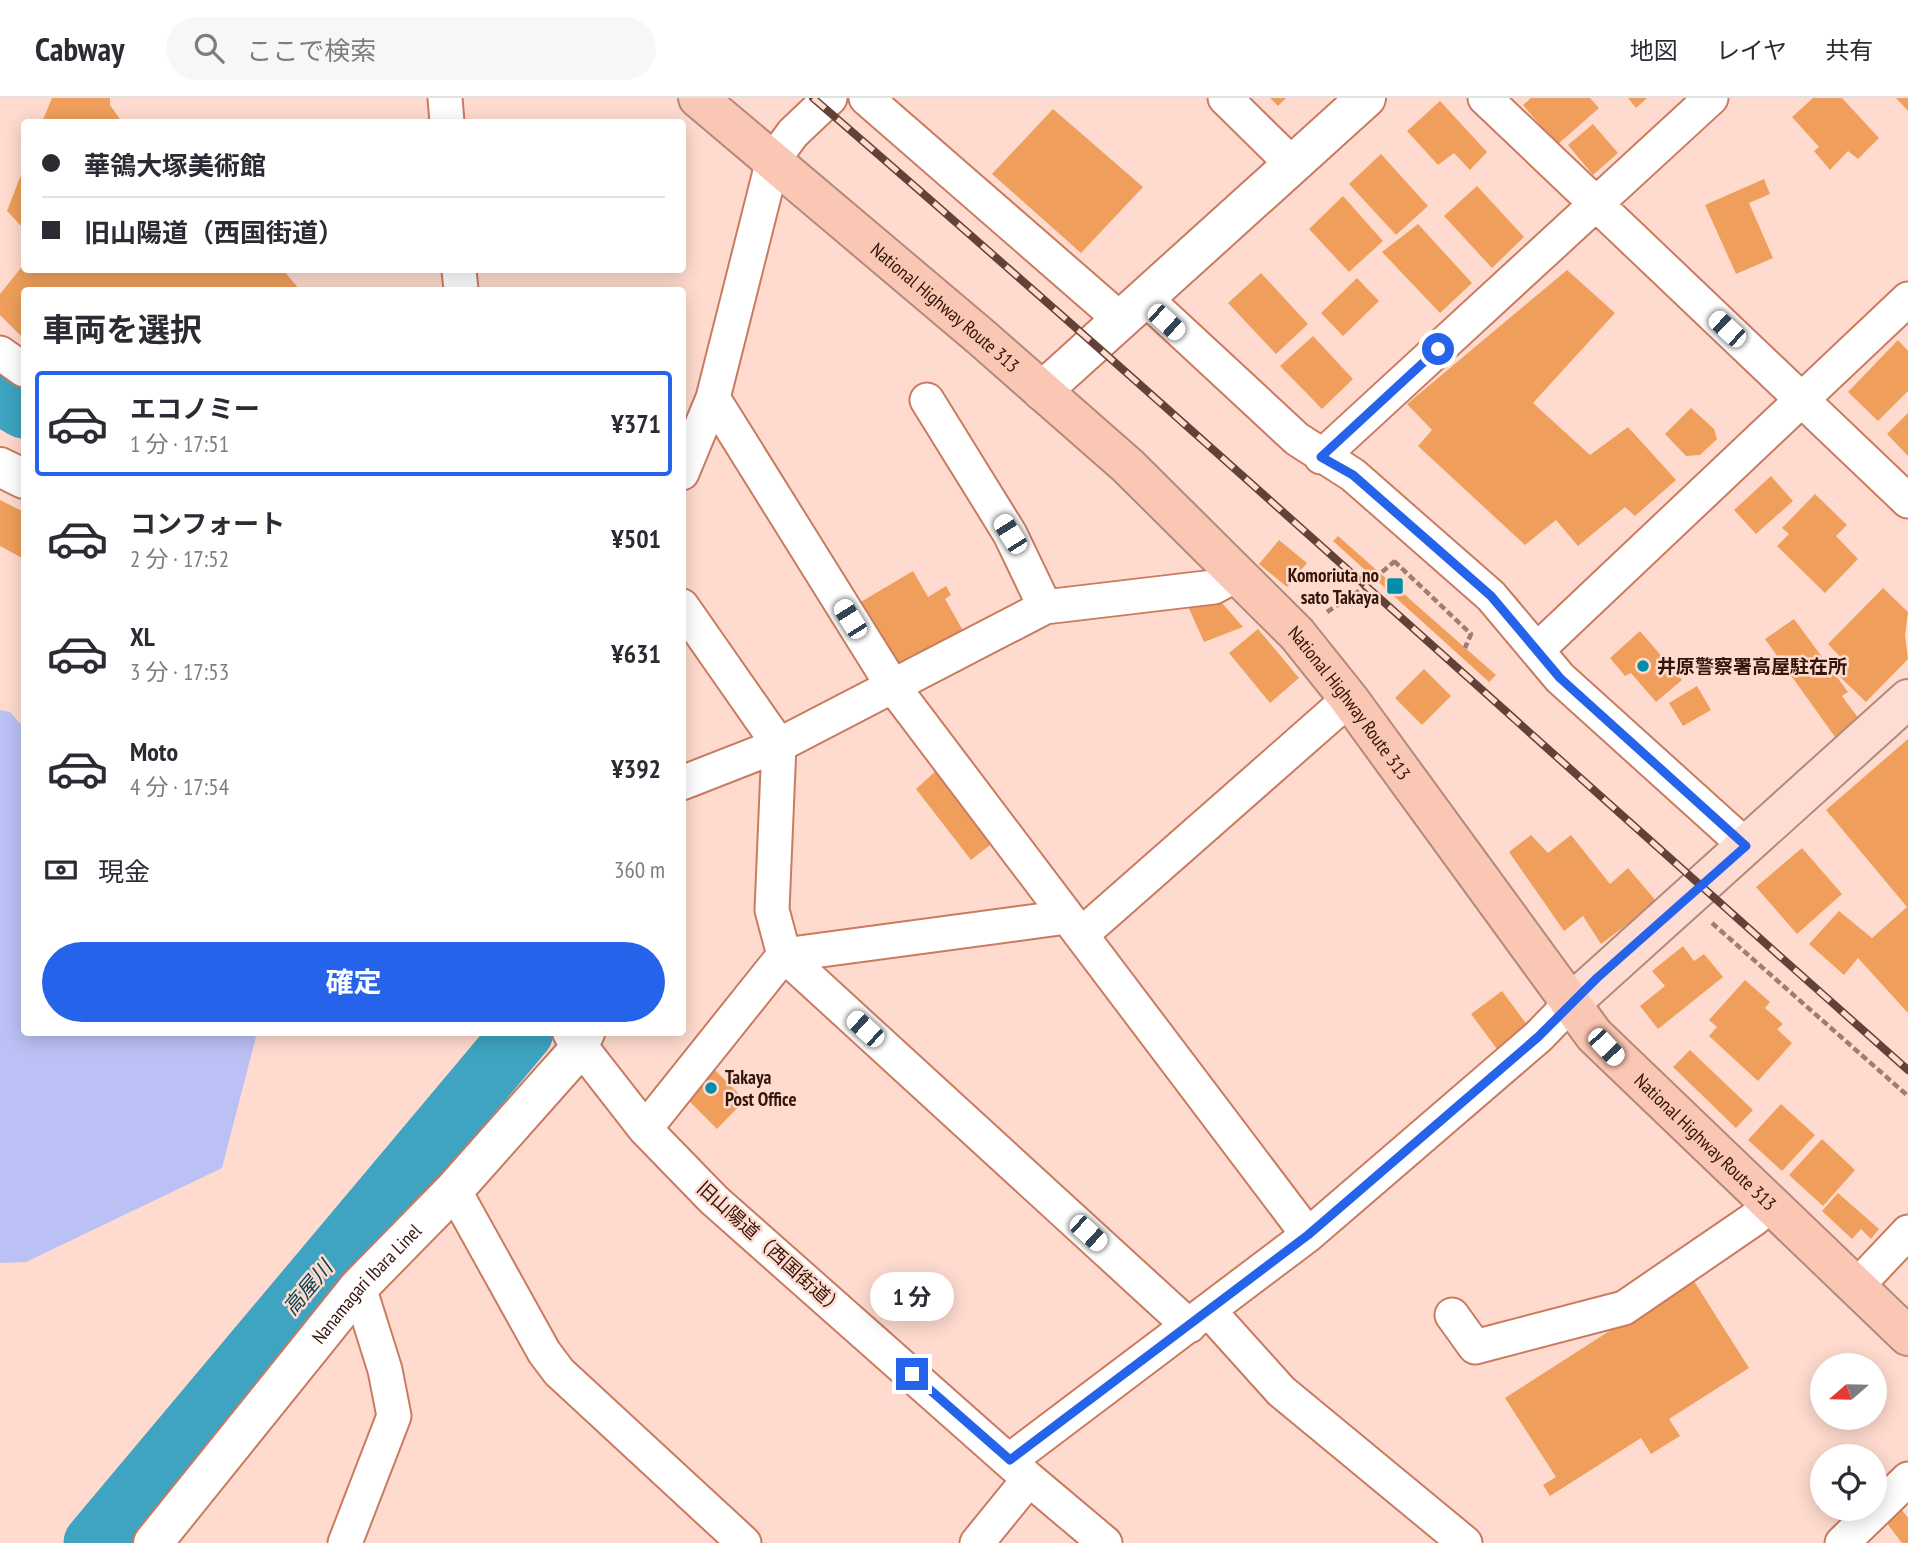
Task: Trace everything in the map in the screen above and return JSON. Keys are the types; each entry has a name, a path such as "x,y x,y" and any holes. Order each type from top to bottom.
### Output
{"highway":[{"name":"National Highway Route 313","path":"698,98 1128,466 1238,574 1297,635 1349,699 1570,1004 1618,1060 1908,1336"}],"main road":[{"path":"1042,391 1366,98"},
{"path":"0,467 21,478"},
{"path":"1570,1004 1908,699"},
{"name":"Nanamagari Ibara Linel","path":"153,1543 359,1287 454,1190 578,1036"}],"street":[{"path":"445,98 447,119"},
{"path":"686,463 713,398 773,160 793,133 830,98"},
{"path":"866,98 1133,309 1166,322 1321,457 1353,475 1491,596 1560,678 1746,846"},
{"path":"1225,98 1293,165"},
{"path":"1485,98 1908,501"},
{"path":"1321,457 1711,98"},
{"path":"1537,650 1908,299"},
{"path":"0,353 21,368"},
{"path":"713,398 892,685 1308,1235"},
{"path":"927,400 1010,534 1045,607"},
{"path":"686,781 779,745 1045,607 1214,587 1238,574"},
{"path":"686,612 779,745 772,910 784,955 1281,1391 1465,1543"},
{"path":"645,1129 784,955 1074,925 1349,699"},
{"path":"977,1543 1020,1470 1199,1318 1308,1235 1528,1046 1570,1004"},
{"name":"旧山陽道（西国街道）","path":"578,1036 645,1129 714,1200 1105,1543"},
{"path":"454,1190 544,1352 559,1372 744,1543"},
{"path":"1452,1315 1475,1347 1602,1316 1623,1308 1754,1219 1769,1205"},
{"path":"1856,1287 1908,1232"},
{"path":"345,1543 394,1416 385,1370 359,1287"},
{"path":"1842,1543 1908,1479"}],"path":[{"path":"1382,572 1400,555"},
{"path":"1394,561 1471,634 1465,648"},
{"path":"1321,616 1371,583"},
{"path":"1687,901 1908,1096"}],"shaded area":[{"path":"0,710 10,712 21,725 21,1036 256,1036 222,1168 26,1262 0,1263"}],"building":[{"path":"52,98 110,98 110,105 120,119 43,119"},
{"path":"1270,98 1286,98 1278,106"},
{"path":"1531,98 1590,98 1599,108 1557,145 1523,105"},
{"path":"1628,98 1647,98 1636,108"},
{"path":"1813,98 1842,98 1879,138 1858,159 1848,151 1830,170 1814,151 1819,147 1792,117"},
{"path":"1896,98 1908,98 1908,111"},
{"path":"1440,101 1487,152 1470,170 1454,153 1438,165 1407,131"},
{"path":"1053,109 1143,187 1081,253 992,174"},
{"path":"1593,124 1618,153 1593,175 1568,145"},
{"path":"1381,154 1428,206 1396,235 1349,184"},
{"path":"21,175 21,226 7,211"},
{"path":"1764,179 1770,194 1749,203 1773,258 1736,274 1705,205"},
{"path":"1477,186 1524,237 1492,268 1444,216"},
{"path":"1343,196 1383,241 1349,272 1309,229"},
{"path":"1418,224 1472,283 1440,313 1382,252"},
{"path":"21,268 21,273 286,273 297,287 21,287 21,336 0,315 0,294"},
{"path":"1567,270 1615,313 1533,403 1590,455 1628,427 1676,480 1635,516 1625,507 1578,546 1556,520 1525,545 1418,446 1432,430 1407,404"},
{"path":"1261,273 1308,324 1276,354 1228,303"},
{"path":"1357,278 1379,301 1343,336 1321,313"},
{"path":"1313,336 1353,379 1322,409 1280,366"},
{"path":"1898,340 1908,351 1908,391 1878,421 1848,392"},
{"path":"1691,408 1714,429 1717,439 1700,455 1686,456 1665,434"},
{"path":"1908,413 1908,456 1887,434"},
{"path":"1771,476 1793,501 1756,534 1734,510"},
{"path":"1815,494 1847,525 1836,536 1858,559 1825,593 1777,546 1789,534 1782,528"},
{"path":"0,500 21,510 21,557 0,546"},
{"path":"1338,536 1496,675 1489,682 1333,541"},
{"path":"1279,540 1307,563 1287,587 1259,564"},
{"path":"913,571 928,597 946,586 951,595 945,599 965,634 899,672 859,603"},
{"path":"1883,588 1908,612 1905,635 1908,659 1866,702 1837,674 1847,664 1828,644"},
{"path":"1215,595 1243,627 1204,642 1186,602"},
{"path":"1794,619 1848,692 1842,696 1859,719 1835,737 1765,639"},
{"path":"1258,629 1299,678 1270,703 1229,653"},
{"name":"井原警察署高屋駐在所","path":"1640,631 1682,680 1656,702 1631,673 1625,676 1610,658"},
{"path":"1424,669 1451,696 1422,725 1395,698"},
{"path":"1697,686 1711,710 1683,726 1669,703"},
{"path":"1908,739 1908,1013 1858,958 1844,975 1809,944 1839,911 1872,938 1907,907 1826,810"},
{"path":"938,769 994,842 971,860 916,789"},
{"path":"1531,835 1548,853 1571,835 1610,884 1628,868 1657,902 1601,944 1583,916 1564,931 1509,852"},
{"path":"1802,848 1842,894 1797,934 1756,887"},
{"path":"1683,946 1694,961 1704,954 1723,977 1658,1029 1640,1006 1665,986 1652,971"},
{"path":"1745,980 1770,1002 1765,1008 1783,1024 1777,1029 1792,1043 1758,1081 1709,1036 1717,1027 1709,1020"},
{"path":"1502,991 1528,1026 1497,1049 1471,1014"},
{"path":"1690,1050 1753,1110 1736,1128 1673,1067"},
{"path":"709,1064 745,1100 717,1129 681,1093"},
{"path":"1781,1104 1815,1135 1782,1171 1748,1140"},
{"path":"1822,1139 1855,1170 1823,1206 1789,1175"},
{"path":"1838,1193 1879,1229 1871,1239 1861,1229 1852,1239 1822,1211"},
{"path":"1692,1278 1749,1368 1669,1419 1680,1436 1651,1454 1641,1438 1550,1496 1543,1485 1556,1477 1505,1398"},
{"path":"1902,1510 1908,1518 1908,1543 1902,1543 1886,1522"}],"waterway":[{"name":"高屋川","path":"0,394 21,406"},
{"name":"高屋川","path":"94,1543 520,1036"}],"railway":[{"path":"813,98 1908,1070"}],"place":[{"name":"Komoriuta no sato Takaya","path":"1395,586"},
{"name":"井原警察署高屋駐在所","path":"1643,666"},
{"name":"Takaya Post Office","path":"711,1088"}],"route":[{"path":"912,1374 1010,1460 1308,1235 1538,1037 1597,978 1746,846 1560,678 1491,596 1353,475 1321,457 1438,349"}]}
